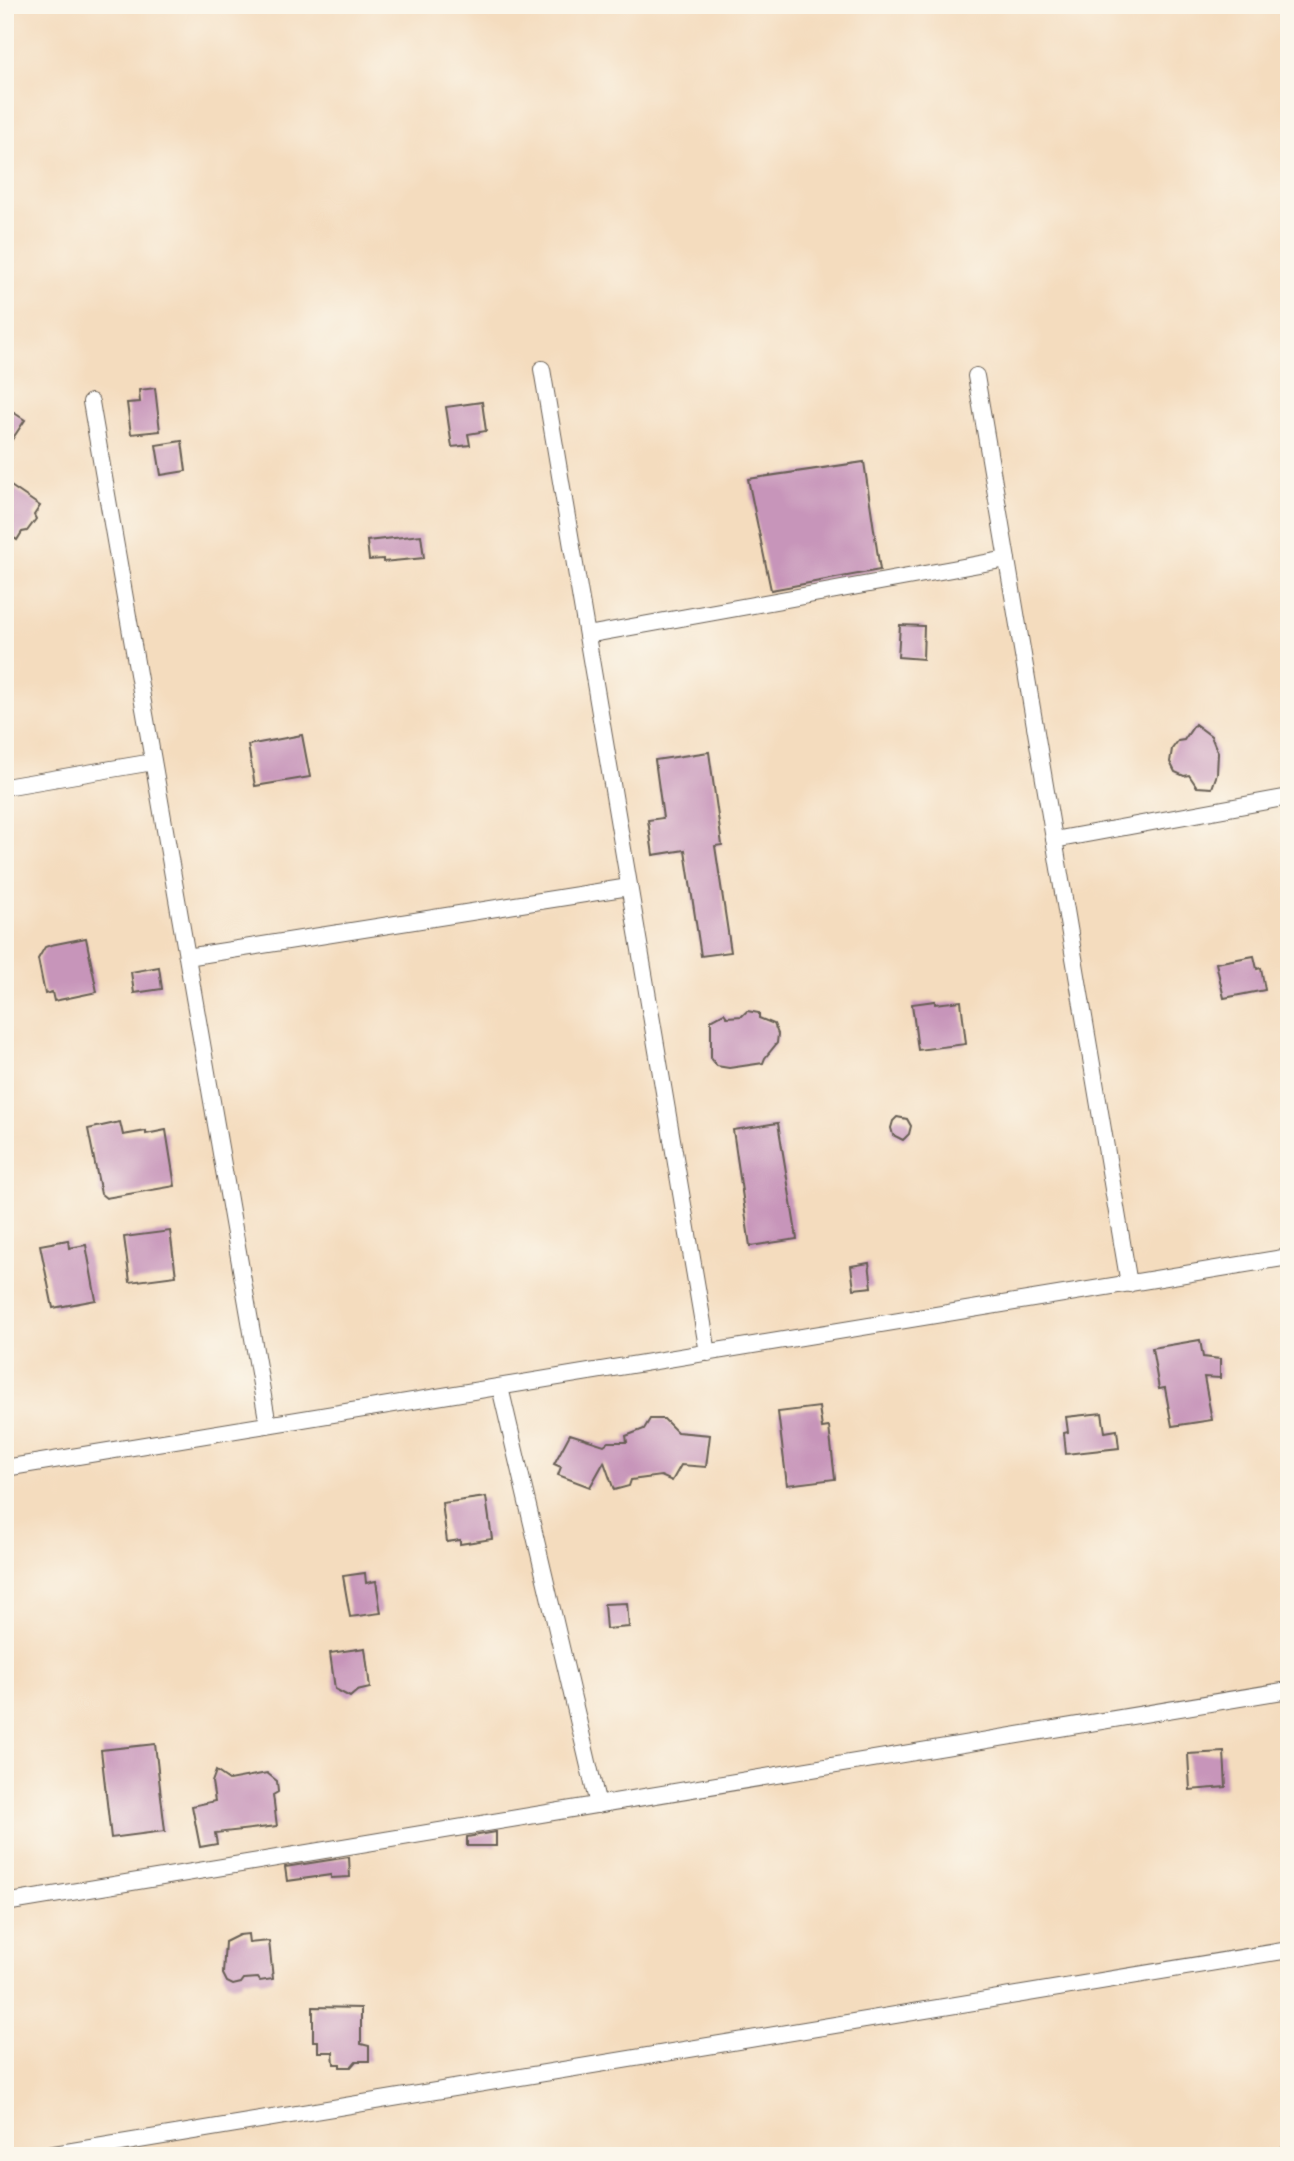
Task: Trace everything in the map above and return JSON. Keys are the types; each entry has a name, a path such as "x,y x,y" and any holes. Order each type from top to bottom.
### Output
{"street":[{"path":"542,369 708,1353"},
{"path":"976,376 1129,1284"},
{"path":"91,402 268,1425"},
{"path":"587,635 1006,559"},
{"path":"5,787 153,762"},
{"path":"1054,840 1289,797"},
{"path":"187,957 629,887"},
{"path":"5,1468 1289,1257"},
{"path":"499,1387 598,1805"},
{"path":"5,1903 1289,1690"},
{"path":"42,2156 1289,1950"},
{"path":"1281,2156 1289,2154"}],"building":[{"path":"155,388 160,431 131,434 127,403 140,402 139,390"},
{"path":"482,402 486,431 468,434 470,445 452,447 446,407"},
{"path":"5,407 25,420 5,450"},
{"path":"182,441 186,471 161,475 156,445"},
{"path":"864,462 880,570 771,590 748,479"},
{"path":"5,482 40,506 34,515 36,519 17,540 5,532"},
{"path":"421,535 424,558 383,562 383,559 369,560 367,541"},
{"path":"900,625 924,626 923,659 898,657"},
{"path":"1195,724 1211,736 1218,753 1217,774 1212,788 1197,787 1189,775 1175,772 1170,762 1172,749 1178,741 1184,740"},
{"path":"302,735 310,777 255,786 248,745"},
{"path":"709,752 722,845 715,846 731,952 701,956 685,850 653,855 648,820 663,818 655,760"},
{"path":"86,938 97,992 54,1001 52,992 45,994 38,959 45,947"},
{"path":"1254,956 1257,969 1261,968 1265,990 1224,998 1216,963"},
{"path":"159,967 162,989 134,993 131,972"},
{"path":"935,1001 935,1004 961,1001 966,1044 918,1050 912,1004"},
{"path":"747,1011 759,1013 759,1018 774,1024 778,1034 777,1043 763,1063 729,1068 717,1066 711,1058 711,1020 724,1013 727,1017 742,1016"},
{"path":"897,1117 907,1119 911,1126 909,1134 903,1140 893,1135 891,1128"},
{"path":"120,1122 123,1135 166,1130 175,1186 106,1198 101,1194 88,1129"},
{"path":"778,1123 797,1239 750,1246 733,1130"},
{"path":"170,1231 176,1276 130,1282 124,1237"},
{"path":"68,1240 69,1248 86,1245 96,1300 53,1308 40,1245"},
{"path":"869,1263 872,1287 854,1289 851,1266"},
{"path":"1200,1340 1203,1357 1220,1359 1220,1378 1204,1377 1212,1420 1172,1426 1165,1388 1159,1389 1152,1348"},
{"path":"819,1407 822,1428 829,1427 835,1479 787,1485 778,1412"},
{"path":"1102,1413 1105,1432 1117,1430 1119,1448 1066,1454 1066,1417"},
{"path":"650,1419 664,1419 677,1432 710,1435 706,1467 681,1465 672,1481 661,1476 631,1480 629,1486 614,1490 604,1462 590,1487 558,1475 561,1467 554,1464 570,1434 604,1445 608,1442 627,1442 626,1436 644,1429"},
{"path":"486,1497 492,1539 460,1544 460,1540 447,1542 442,1503"},
{"path":"365,1573 366,1583 376,1581 381,1613 350,1617 343,1576"},
{"path":"627,1603 629,1627 606,1629 604,1604"},
{"path":"365,1648 370,1688 357,1691 350,1697 335,1689 330,1653"},
{"path":"155,1744 165,1831 111,1838 101,1750"},
{"path":"1224,1752 1226,1787 1190,1790 1188,1754"},
{"path":"216,1771 229,1780 267,1773 277,1781 278,1792 273,1795 277,1826 215,1833 217,1844 200,1847 192,1806 215,1801 212,1782"},
{"path":"496,1832 496,1846 467,1846 467,1837"},
{"path":"349,1857 350,1877 331,1878 331,1875 287,1881 285,1867"},
{"path":"248,1934 249,1943 269,1941 273,1979 244,1979 233,1985 227,1982 223,1974 225,1942"},
{"path":"313,2007 361,2008 361,2044 369,2046 369,2061 356,2061 351,2067 340,2067 340,2064 334,2064 333,2052 318,2052 318,2041 313,2041"}]}
